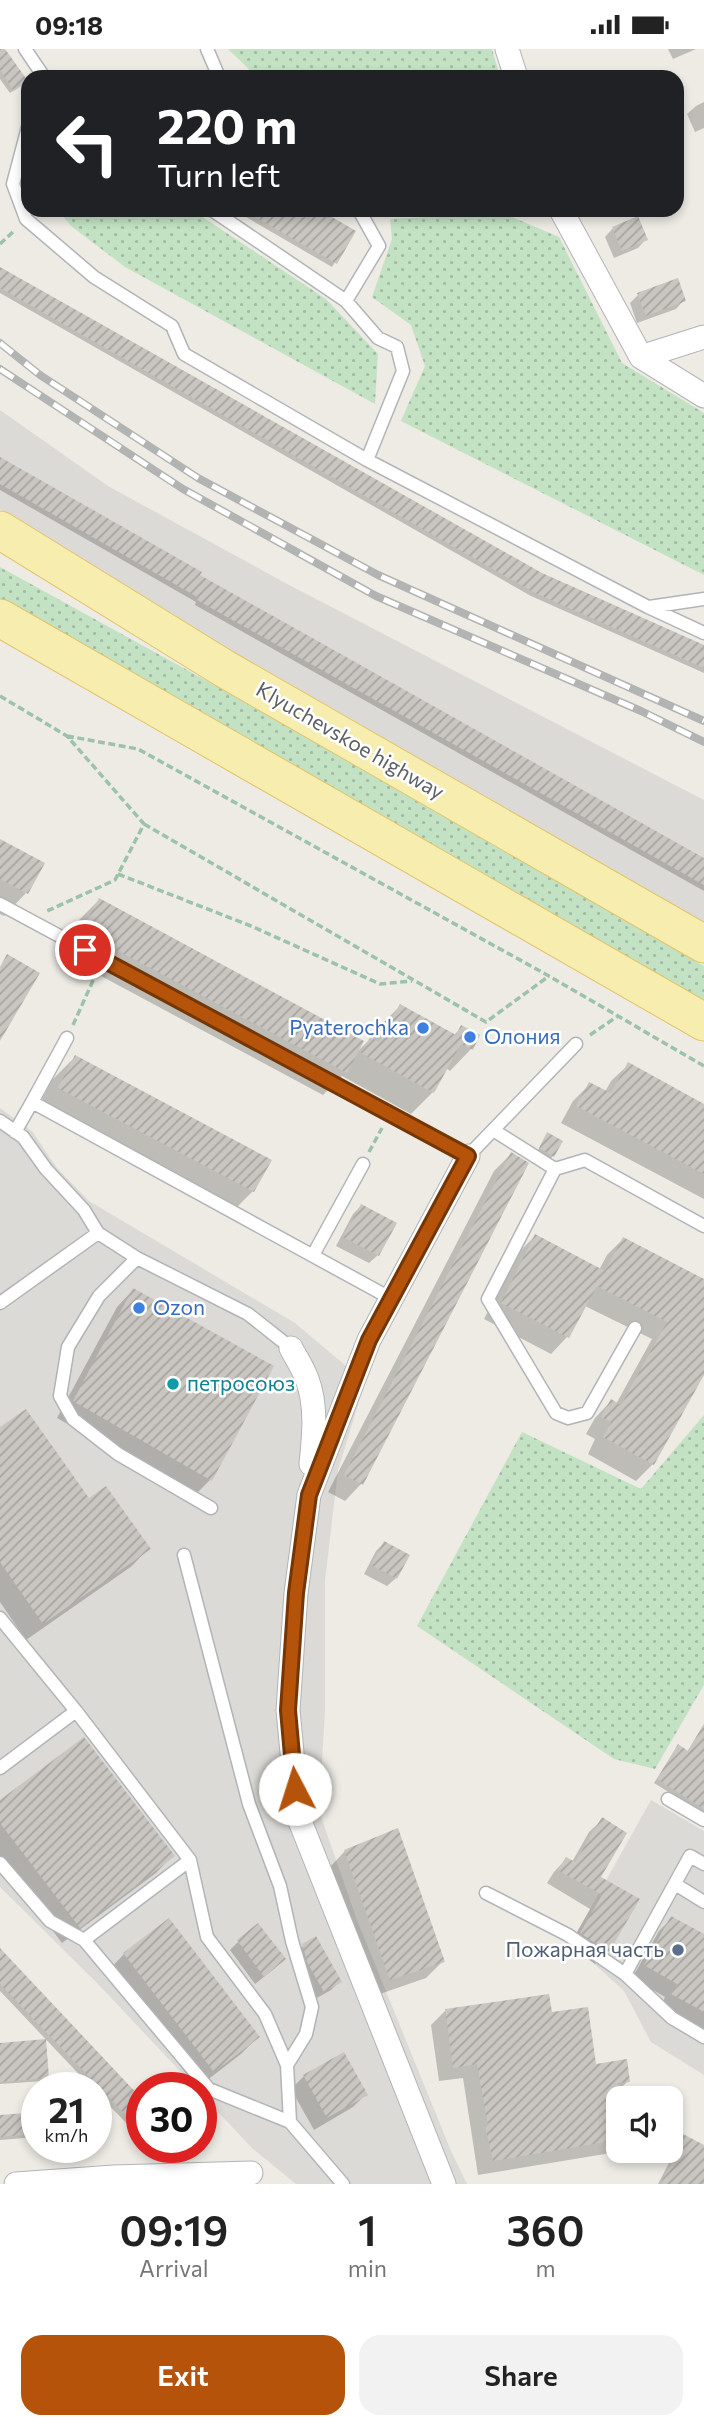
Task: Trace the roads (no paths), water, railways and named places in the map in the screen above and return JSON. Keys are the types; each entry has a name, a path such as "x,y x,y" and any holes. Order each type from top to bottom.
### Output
{"main road":[{"name":"Klyuchevskoe highway","path":"0,530 225,669 704,944"},
{"path":"0,618 704,1022"}],"street":[{"path":"507,49 514,70"},
{"path":"560,217 641,357 704,396"},
{"path":"641,357 704,337"},
{"path":"309,1495 369,1340 468,1156"},
{"path":"291,1348 308,1379 314,1424 309,1495 296,1593 288,1710 298,1816 444,2184"},
{"path":"16,2184 251,2173"}],"lane":[{"path":"25,49 39,70"},
{"path":"207,49 216,70"},
{"path":"21,154 13,184 21,206"},
{"path":"25,217 94,277 172,326 184,354 367,460 648,607 704,633"},
{"path":"222,217 346,301 378,338 397,347 403,371 367,460"},
{"path":"346,301 379,246 363,217"},
{"path":"648,607 704,599"},
{"path":"0,904 468,1156 576,1044"},
{"path":"15,1132 67,1038"},
{"path":"32,1102 390,1298"},
{"path":"0,1121 23,1137 46,1170 84,1210 98,1233 137,1258 248,1314 291,1348"},
{"path":"493,1130 555,1169"},
{"path":"635,1328 587,1413 568,1418 556,1413 488,1299 555,1169 585,1160 704,1226"},
{"path":"313,1255 363,1164"},
{"path":"0,1303 98,1233"},
{"path":"137,1258 99,1296 68,1347 60,1396 73,1419 118,1454 211,1508"},
{"path":"184,1555 249,1804 280,1887 292,1941 312,2007 306,2034 287,2065"},
{"path":"0,1618 76,1711 190,1860 207,1937 265,2014 287,2065 290,2122"},
{"path":"0,1768 76,1711"},
{"path":"668,1799 704,1820"},
{"path":"625,1974 690,1856 704,1864"},
{"path":"84,1940 190,1860"},
{"path":"0,1863 50,1921 84,1940 209,2089 290,2122 344,2184"},
{"path":"674,1884 704,1902"},
{"path":"486,1893 568,1935 625,1974 672,2018 704,2038"}],"railway":[{"path":"0,343 40,375 198,478 378,575 704,721"},
{"path":"0,369 183,489 376,596 641,711 704,742"}],"place":[{"name":"Pyaterochka","path":"423,1028"},
{"name":"Олония","path":"470,1037"},
{"name":"Ozon","path":"139,1308"},
{"name":"петросоюз","path":"173,1384"},
{"name":"Пожарная часть","path":"678,1950"}]}
